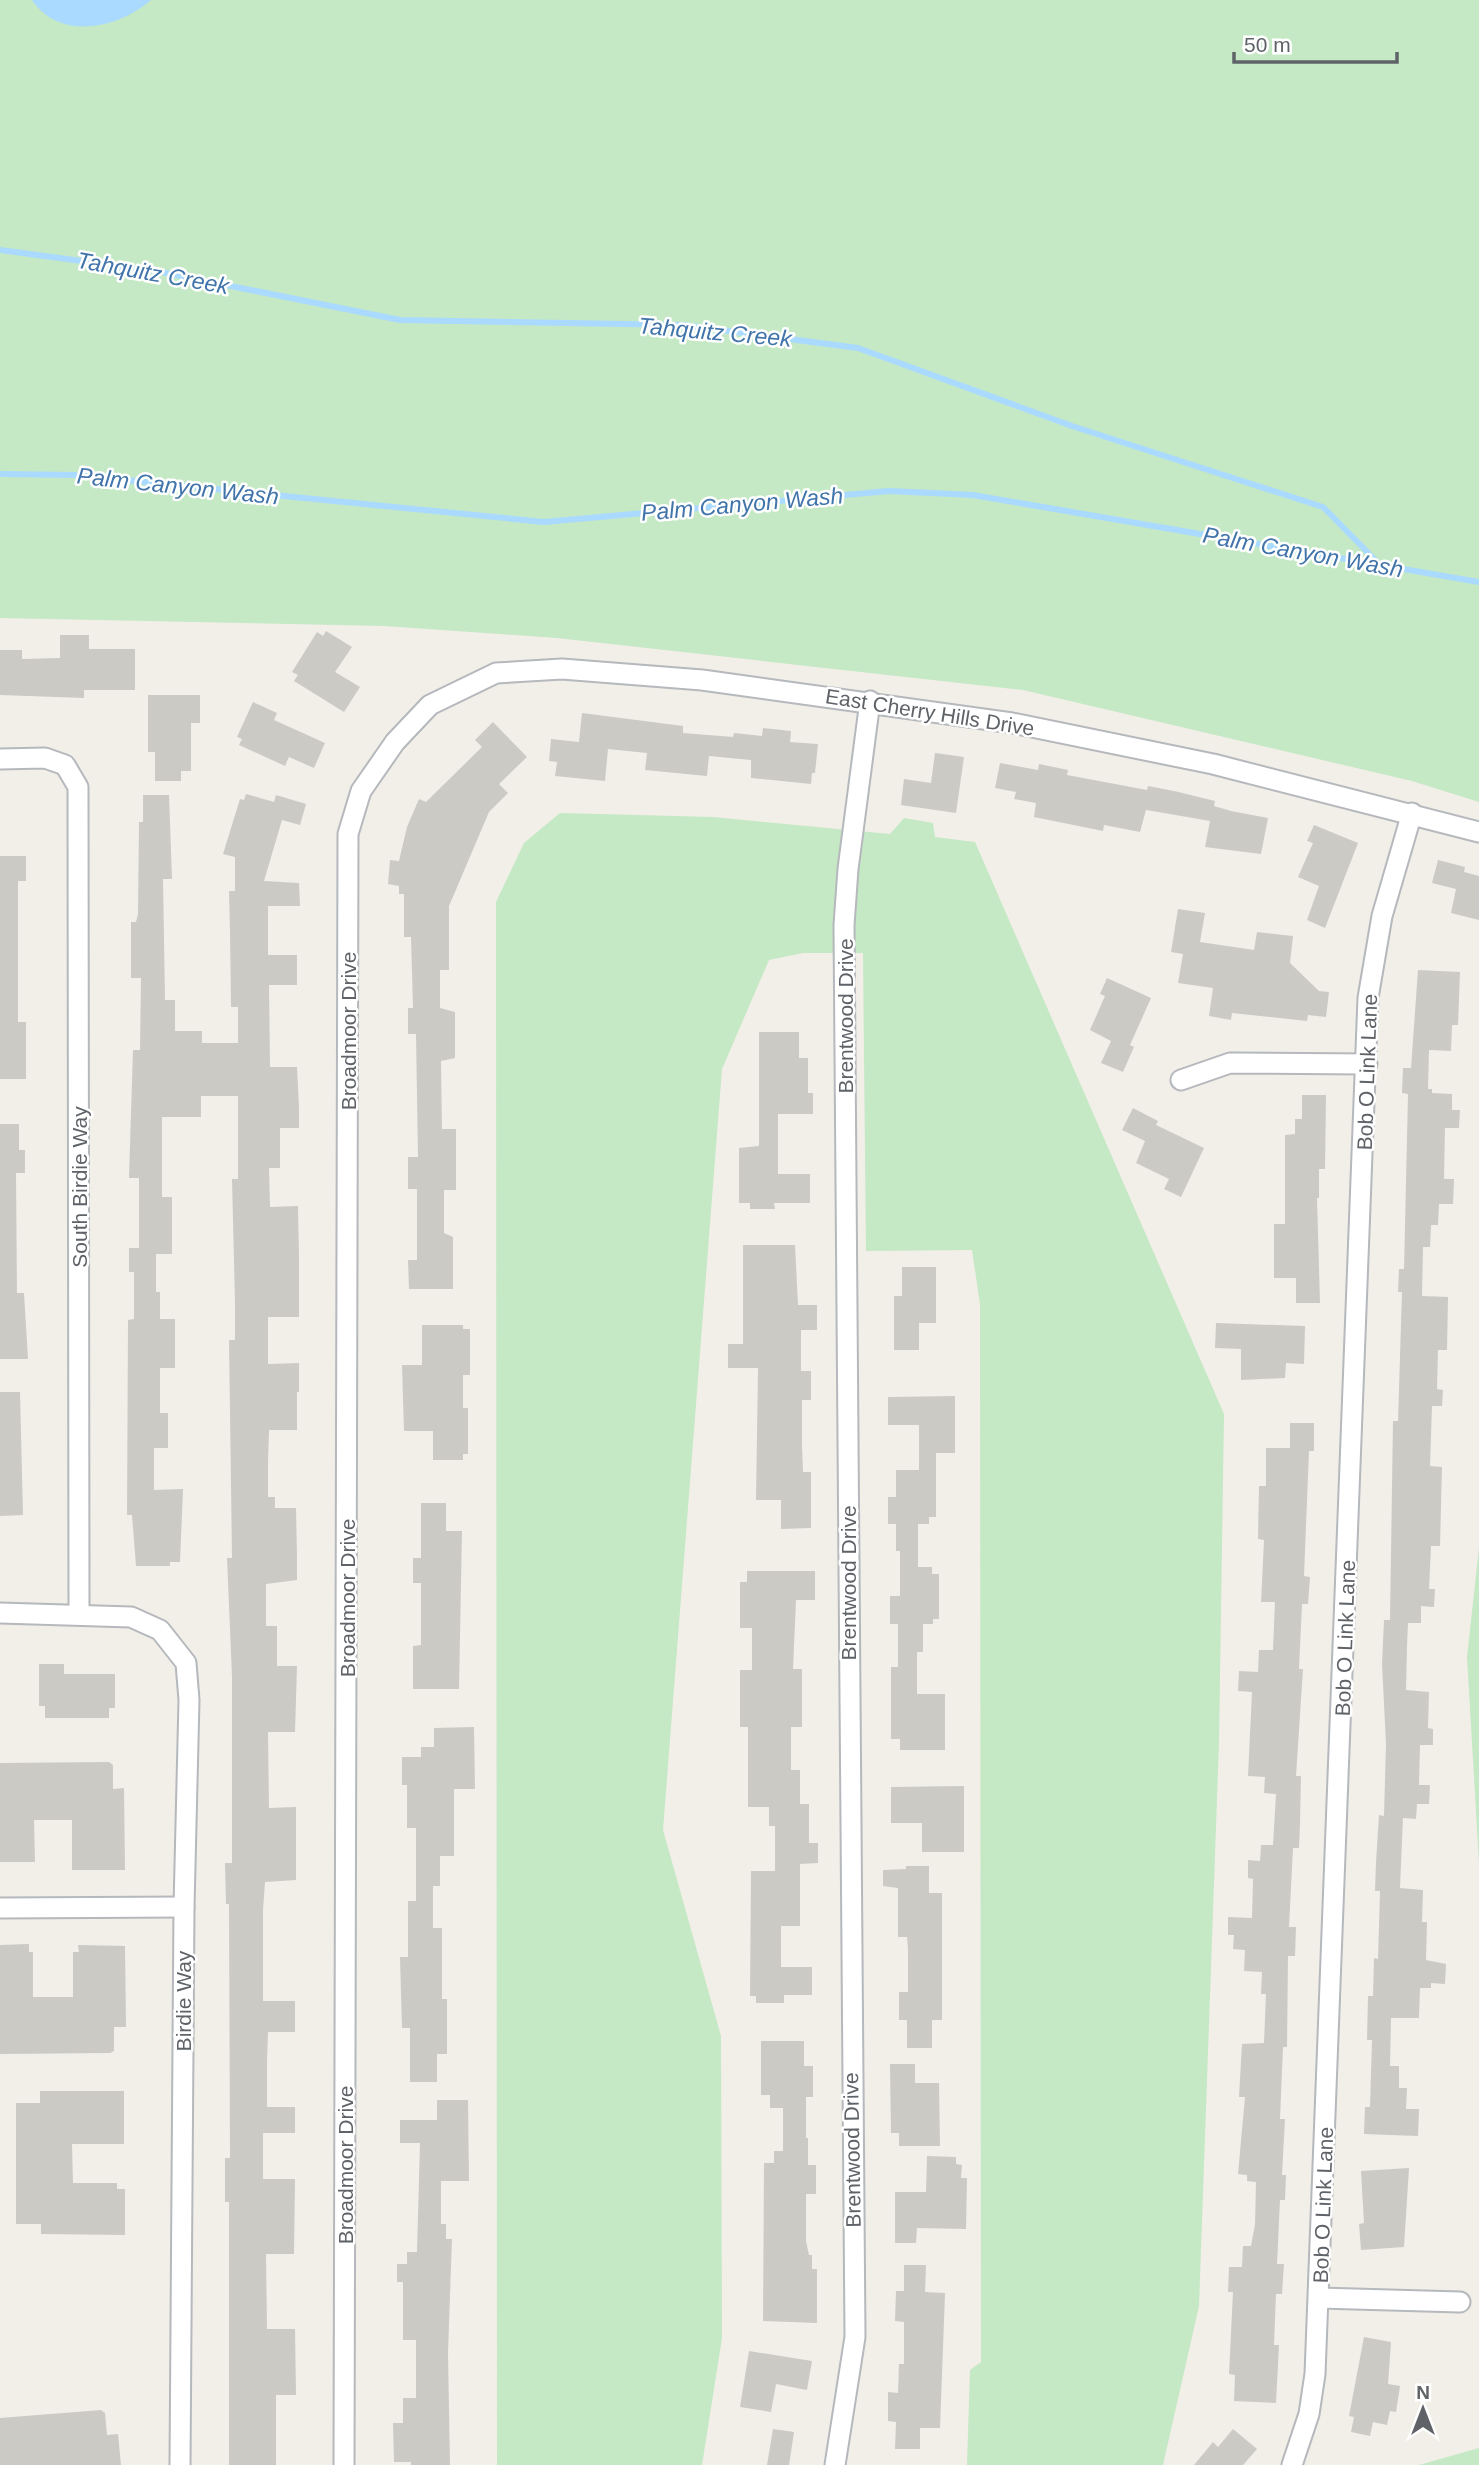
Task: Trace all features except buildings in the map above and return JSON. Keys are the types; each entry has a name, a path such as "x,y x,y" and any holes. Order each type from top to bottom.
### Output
{"street":[{"name":"East Cherry Hills Drive","path":"395,742 430,705 496,673 562,669 689,679 870,701 1012,723 1213,764 1479,832"},
{"name":"Brentwood Drive","path":"835,2465 855,2337 844,925 848,869 870,701"},
{"name":"Broadmoor Drive","path":"344,2465 348,834 361,791 395,742"},
{"name":"South Birdie Way","path":"0,758 45,758 65,765 78,787 79,1614"},
{"name":"Bob O Link Lane","path":"1292,2465 1309,2414 1315,2374 1319,2298 1368,998 1382,916 1412,813"},
{"path":"1181,1080 1230,1063 1367,1064"},
{"name":"Birdie Way","path":"0,1613 131,1617 160,1629 186,1663 189,1700 184,1907 180,2465"},
{"path":"0,1908 184,1907"},
{"path":"1319,2298 1460,2302"}],"green space":[{"path":"0,0 1479,0 1479,802 1412,781 1023,690 557,638 385,626 0,618"},
{"path":"560,813 713,817 890,834 904,818 933,823 935,837 975,842 1224,1414 1219,1742 1199,2306 1163,2465 967,2465 970,2370 981,2362 980,1304 972,1250 866,1251 863,953 803,953 769,960 722,1069 663,1830 721,2036 722,2338 702,2465 497,2465 496,902 524,843"},
{"path":"1479,1548 1479,1863 1467,1657"},
{"path":"1479,2448 1479,2465 1419,2465"}],"water":[{"path":"32,0 151,0 123,18 90,26 74,26 58,22 44,13"}],"waterway":[{"name":"Tahquitz Creek","path":"0,250 156,271 400,320 683,325 858,348 1072,426 1323,507 1383,568"},
{"name":"Palm Canyon Wash","path":"0,474 75,475 544,522 889,491 973,495 1479,582"}]}
